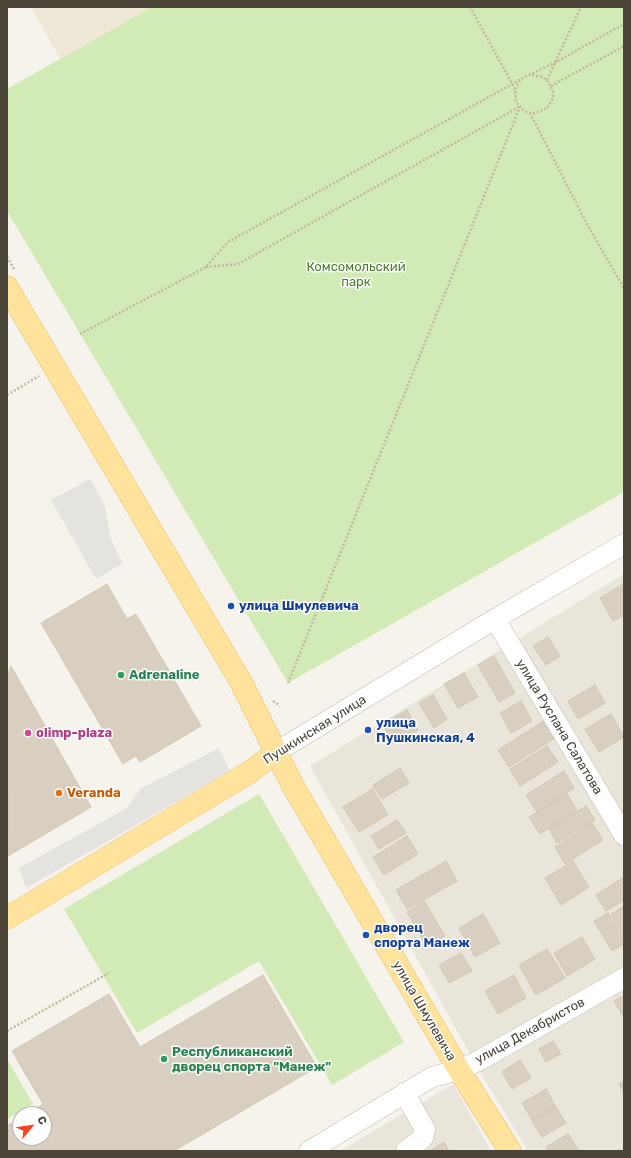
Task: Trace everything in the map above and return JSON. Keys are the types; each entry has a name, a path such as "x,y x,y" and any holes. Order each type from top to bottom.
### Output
{"main road":[{"name":"улица Шмулевича","path":"7,287 241,682 297,793 458,1070 510,1151"},
{"name":"Пушкинская улица","path":"7,918 250,772 276,752"}],"street":[{"name":"Пушкинская улица","path":"276,752 495,619 624,544"},
{"name":"улица Руслана Салатова","path":"495,619 624,835"},
{"name":"улица Декабристов","path":"309,1151 432,1077 458,1070 480,1060 624,978"},
{"path":"404,1093 425,1129 423,1138 406,1151"}],"path":[{"path":"470,7 515,89"},
{"path":"547,80 581,7"},
{"path":"80,334 206,267 228,242 512,84 556,62 624,24"},
{"path":"551,86 624,46"},
{"path":"535,75 547,80 551,86 553,98 547,108 536,113 530,113 520,107 516,102 515,89 523,78 535,75"},
{"path":"206,267 238,264 520,107"},
{"path":"288,682 520,107"},
{"path":"530,113 588,226 624,288"},
{"path":"7,395 55,368"},
{"path":"7,1031 109,973"}],"shaded area":[{"path":"31,7 153,7 60,59"},
{"path":"90,479 104,503 111,539 123,563 96,579 51,500"},
{"path":"624,574 624,1151 528,1151 479,1070 310,766"},
{"path":"219,748 230,771 26,888 19,868 127,808 140,789"},
{"path":"453,1084 491,1151 340,1151"}],"green space":[{"name":"Комсомольский парк","path":"152,7 624,7 624,492 288,683 7,211 7,89"},
{"path":"259,794 404,1042 332,1085 259,961 137,1033 64,909"},
{"path":"7,1059 33,1104 30,1106 12,1106 12,1116 7,1119"}],"building":[{"name":"Adrenaline","path":"107,584 127,619 136,614 201,726 140,762 136,756 123,764 41,623"},
{"path":"622,585 624,589 624,615 613,621 600,598"},
{"path":"548,637 560,656 546,665 533,646"},
{"path":"494,656 515,693 499,702 478,665"},
{"name":"olimp-plaza","path":"11,666 91,807 8,856 7,677"},
{"path":"464,673 478,697 458,708 444,684"},
{"path":"595,685 605,703 578,719 568,701"},
{"path":"433,695 447,719 434,728 419,703"},
{"path":"521,701 532,721 511,733 500,713"},
{"path":"407,710 418,730 394,744 382,724"},
{"path":"611,714 624,737 599,752 585,729"},
{"path":"544,721 555,738 509,767 498,750"},
{"path":"547,746 558,762 520,786 510,769"},
{"path":"400,768 409,783 382,799 373,785"},
{"path":"564,771 574,788 537,812 526,795"},
{"path":"373,789 388,815 359,832 343,807"},
{"path":"567,794 577,810 540,834 529,817"},
{"path":"586,806 595,820 557,843 549,829"},
{"path":"397,820 406,833 379,849 371,836"},
{"path":"592,823 603,840 565,864 555,847"},
{"path":"407,836 418,854 384,875 373,857"},
{"path":"446,861 457,881 407,909 396,890"},
{"path":"573,861 589,887 561,905 545,878"},
{"path":"624,877 624,900 606,911 596,895"},
{"path":"424,901 445,936 427,947 407,912"},
{"path":"624,906 624,937 611,914"},
{"path":"608,913 624,940 624,944 612,951 594,921"},
{"path":"483,914 500,943 475,957 459,928"},
{"path":"582,937 595,959 567,976 554,953"},
{"path":"547,949 565,978 536,995 519,965"},
{"path":"461,953 472,971 449,983 439,965"},
{"name":"Республиканский дворец спорта \"Манеж\"","path":"263,975 317,1067 174,1151 7,1151 7,1126 12,1123 12,1146 52,1146 52,1106 40,1106 43,1104 12,1051 109,994 140,1047"},
{"path":"514,975 526,998 498,1014 485,991"},
{"path":"624,996 624,1017 614,1001"},
{"path":"553,1041 561,1054 546,1062 539,1049"},
{"path":"520,1060 531,1078 512,1089 502,1072"},
{"path":"624,1081 624,1093 619,1084"},
{"path":"546,1089 555,1106 532,1120 522,1103"},
{"path":"556,1107 566,1123 542,1137 532,1121"},
{"path":"568,1134 579,1151 548,1151 546,1147"},
{"path":"444,1142 449,1151 430,1151"}],"place":[{"name":"улица Шмулевича","path":"231,606"},
{"name":"Adrenaline","path":"121,675"},
{"name":"улица Пушкинская, 4","path":"368,730"},
{"name":"olimp-plaza","path":"28,733"},
{"name":"Veranda","path":"59,793"},
{"name":"дворец спорта Манеж","path":"366,935"},
{"name":"Республиканский дворец спорта \"Манеж\"","path":"164,1059"}]}
